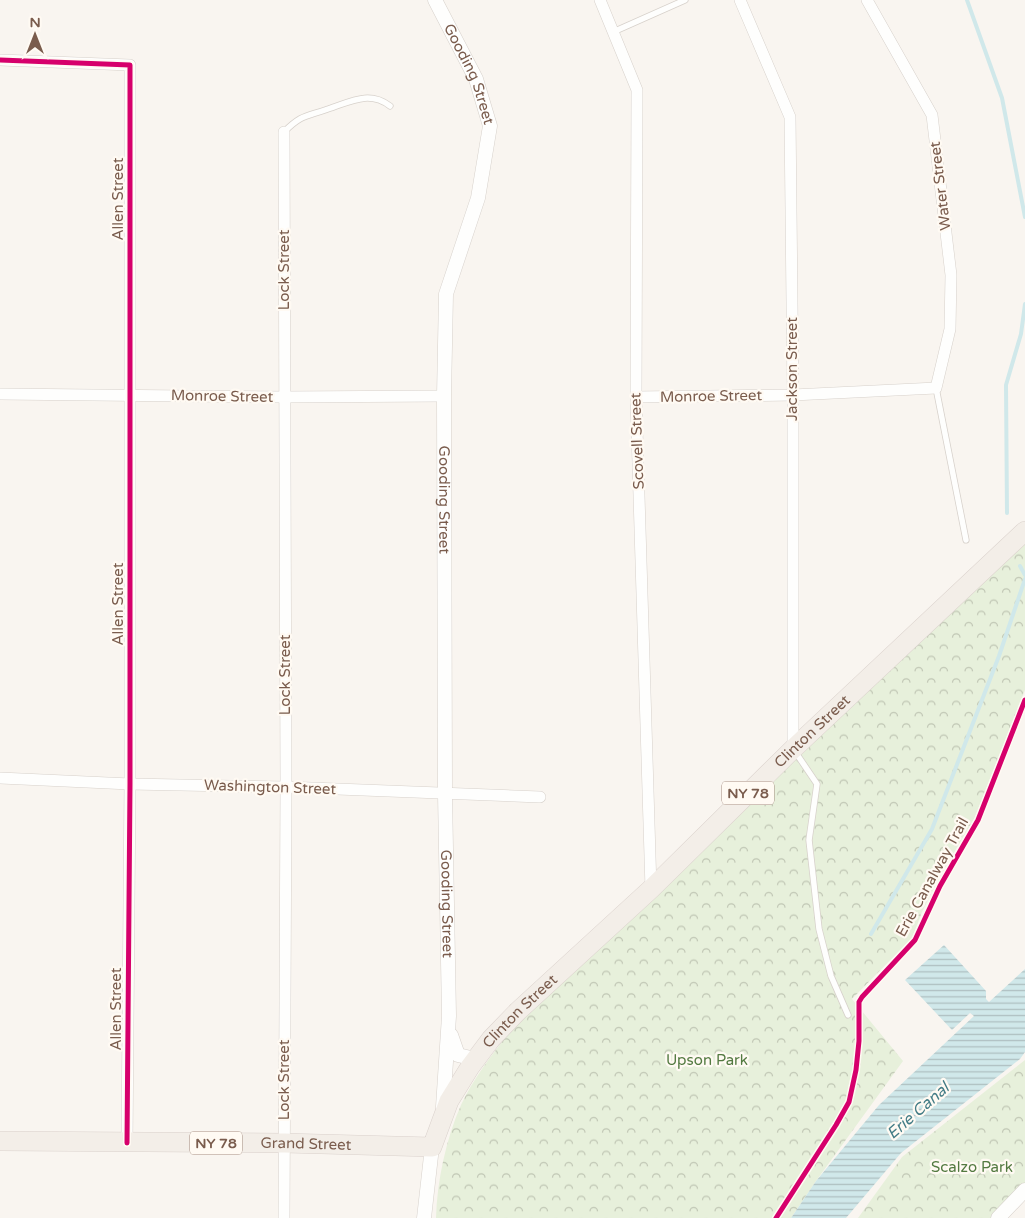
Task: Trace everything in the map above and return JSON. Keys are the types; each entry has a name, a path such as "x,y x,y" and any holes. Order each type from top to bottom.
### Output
{"main road":[{"name":"Clinton Street","path":"475,1059 518,1011 651,889 793,748 1025,531"},
{"name":"Gooding Street","path":"432,1146 449,1101 475,1059"},
{"name":"Grand Street","path":"0,1142 284,1143 432,1146"}],"street":[{"name":"Gooding Street","path":"435,0 476,79 490,126 478,198 446,294 444,396 445,794 449,1016 445,1088 441,1120"},
{"name":"Scovell Street","path":"600,0 637,90 636,397 651,889"},
{"name":"Jackson Street","path":"740,0 790,117 793,395 793,748"},
{"name":"Water Street","path":"867,0 932,115 951,275 950,329 936,388"},
{"name":"Allen Street","path":"0,60 130,65 130,784 127,1142"},
{"name":"Lock Street","path":"284,132 286,787 284,1218"},
{"name":"Monroe Street","path":"636,397 793,395 936,388"},
{"name":"Monroe Street","path":"0,394 284,397 444,396"},
{"name":"Washington Street","path":"0,778 540,797"},
{"name":"Gooding Street","path":"449,1016 452,1042 458,1055 475,1059"},
{"name":"Gooding Street","path":"424,1218 432,1146"},
{"path":"998,1218 1025,1190"}],"lane":[{"path":"613,32 686,0"},
{"path":"284,132 297,119 359,98 381,100 390,106"},
{"path":"936,388 966,540"},
{"path":"793,748 817,784 809,840 819,929 831,976 848,1015"}],"green space":[{"name":"Upson Park","path":"1025,531 1025,690 975,817 939,878 922,912 912,938 852,999 903,1061 791,1218 436,1218 443,1160 461,1105 477,1077 508,1034"},
{"name":"Scalzo Park","path":"1025,1060 1025,1186 994,1218 858,1218 902,1157"}],"water":[{"name":"Erie Canal","path":"944,945 986,991 986,999 989,1002 1025,969 1025,1052 1020,1059 901,1153 846,1218 791,1218 816,1181 879,1105 974,1016 970,1013 952,1030 905,980"}],"waterway":[{"path":"967,0 1002,98 1025,217"},
{"path":"1007,513 1006,385 1021,334 1025,304"},
{"path":"1020,566 1025,575"},
{"path":"871,934 932,829 999,656 1025,579"}],"cycle path":[{"path":"0,60 130,65 130,784 127,1143"},
{"name":"Erie Canalway Trail","path":"776,1218 849,1102 856,1070 859,1041 859,1002 915,940 940,886 978,820 1025,700"}]}
